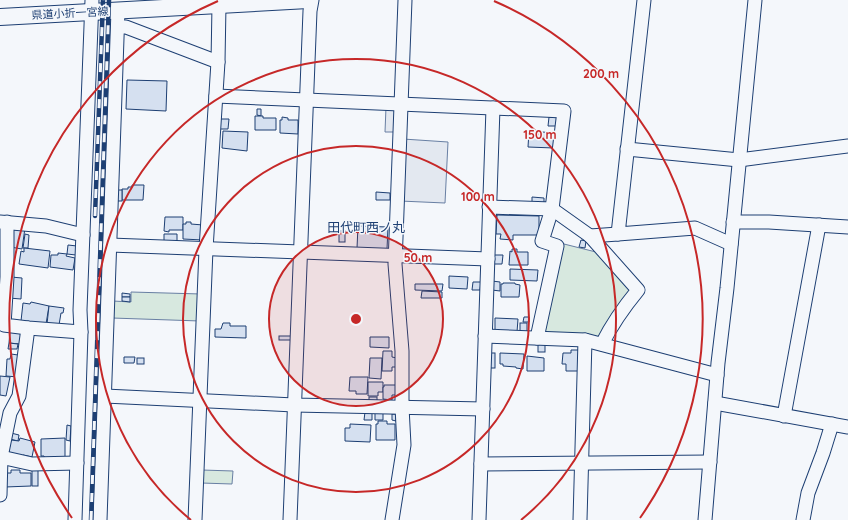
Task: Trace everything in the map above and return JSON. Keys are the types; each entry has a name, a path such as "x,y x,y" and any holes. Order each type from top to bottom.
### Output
{"main road":[{"name":"県道小折一宮線","path":"0,17 92,6 118,10 214,3 308,0"}],"street":[{"path":"290,520 306,100 310,11 312,0"},
{"path":"392,520 404,445 402,351 395,256 405,0"},
{"path":"618,234 644,0"},
{"path":"705,520 717,375 755,0"},
{"path":"195,520 206,248 218,62 214,3"},
{"path":"75,520 81,332 80,310 92,6"},
{"path":"100,520 118,10"},
{"path":"118,27 126,27 218,62"},
{"path":"216,96 564,111 552,209 542,241 557,246 537,338"},
{"path":"479,520 493,108"},
{"path":"627,149 739,160 848,146"},
{"path":"489,207 552,209 590,236 638,290 613,322 602,344"},
{"path":"81,332 4,325 7,277 3,222 46,226 84,235"},
{"path":"733,222 769,222 848,227"},
{"path":"784,416 819,225"},
{"path":"590,236 695,228 731,244"},
{"path":"110,245 488,260"},
{"path":"0,495 1,457 10,413 20,396 28,328"},
{"path":"485,336 585,340 717,375"},
{"path":"580,520 585,340"},
{"path":"104,396 294,405 483,409"},
{"path":"715,403 848,427"},
{"path":"803,520 808,493 832,424"},
{"path":"1,457 32,464 77,463"},
{"path":"481,464 710,462"}],"shaded area":[{"path":"386,107 397,110 396,132 385,132"},
{"path":"403,139 448,142 445,203 400,201"},
{"path":"560,243 596,252 631,289 603,334 597,337 540,334"},
{"path":"131,292 201,294 200,321 112,318 113,301 131,302"},
{"path":"202,470 233,471 232,484 201,483"}],"building":[{"path":"127,80 167,81 166,111 126,109"},
{"path":"257,109 261,109 261,116 257,115"},
{"path":"255,116 263,116 263,118 276,118 276,130 255,130"},
{"path":"282,117 288,118 288,120 298,120 298,134 280,133 280,120 282,120"},
{"path":"549,117 559,118 559,126 548,126"},
{"path":"219,119 229,119 228,129 219,129"},
{"path":"223,131 248,132 247,151 222,148"},
{"path":"529,131 555,133 554,148 528,147"},
{"path":"132,185 144,185 143,200 122,200 122,189 128,189 128,187 132,187"},
{"path":"117,190 122,190 122,201 117,201"},
{"path":"376,192 390,193 390,200 376,200"},
{"path":"532,197 544,198 544,205 532,205"},
{"path":"497,215 539,216 539,235 513,235 513,240 500,239 501,234 496,234"},
{"path":"165,217 183,217 183,230 169,230 169,232 164,231"},
{"path":"186,222 203,225 203,240 183,239 183,224 186,224"},
{"path":"358,226 388,227 387,249 357,248"},
{"path":"13,227 25,228 22,249 10,247"},
{"path":"339,231 345,231 345,242 339,242"},
{"path":"25,234 29,235 28,248 23,248"},
{"path":"164,234 177,234 177,243 164,242"},
{"path":"581,240 586,241 585,248 579,247"},
{"path":"68,245 77,246 76,255 67,254"},
{"path":"24,248 50,251 48,268 19,264 21,251 24,252"},
{"path":"512,249 517,249 517,252 528,252 528,265 509,265 510,251 512,252"},
{"path":"58,253 67,254 66,256 75,258 73,270 50,267 51,255 58,255"},
{"path":"494,255 503,255 502,264 493,264"},
{"path":"510,269 538,270 537,281 510,280"},
{"path":"449,276 468,277 467,289 449,288"},
{"path":"11,277 22,278 21,299 9,298"},
{"path":"492,281 500,282 500,291 492,290"},
{"path":"473,282 481,282 480,290 472,290"},
{"path":"515,283 520,285 519,297 501,297 501,284"},
{"path":"415,284 443,284 442,291 415,290"},
{"path":"422,291 442,292 442,298 421,298"},
{"path":"122,293 130,294 130,297 122,297"},
{"path":"122,297 130,297 130,302 122,301"},
{"path":"31,302 49,306 46,324 21,321 23,303 30,304"},
{"path":"49,306 64,308 63,313 61,313 59,325 47,324"},
{"path":"524,317 529,317 529,322 523,322"},
{"path":"495,318 518,319 517,332 495,332"},
{"path":"223,323 230,323 230,326 246,326 246,338 215,337 215,329 221,329"},
{"path":"520,323 527,323 527,332 520,332"},
{"path":"10,331 21,332 20,344 9,343"},
{"path":"279,336 291,336 291,340 279,340"},
{"path":"370,337 389,337 389,348 370,347"},
{"path":"538,342 545,342 545,352 538,352"},
{"path":"9,343 18,344 17,349 8,349"},
{"path":"571,350 580,350 579,371 566,371 566,364 562,364 563,353 571,353"},
{"path":"383,351 392,351 392,357 397,358 397,367 392,367 392,371 382,371"},
{"path":"489,353 495,353 495,368 489,368"},
{"path":"500,353 524,354 523,369 503,366 503,364 500,364"},
{"path":"11,354 18,355 18,377 6,376 7,359 10,359"},
{"path":"527,356 544,358 544,371 527,371"},
{"path":"124,357 135,357 134,363 124,363"},
{"path":"137,358 144,358 144,364 137,364"},
{"path":"370,358 382,358 381,379 369,378"},
{"path":"0,376 10,377 6,396 0,395"},
{"path":"350,377 368,377 367,394 356,394 356,391 349,391"},
{"path":"368,382 383,382 383,392 378,392 378,396 368,396"},
{"path":"384,385 398,385 397,395 392,395 392,400 383,399"},
{"path":"369,397 377,397 377,403 369,402"},
{"path":"365,412 372,412 372,420 364,420"},
{"path":"375,412 383,413 383,420 375,420"},
{"path":"392,414 396,414 396,421 392,420"},
{"path":"378,421 387,421 387,424 395,424 395,440 376,440 376,424 378,424"},
{"path":"350,424 371,425 370,442 345,441 345,428 350,428"},
{"path":"67,425 71,426 70,441 66,440"},
{"path":"11,433 19,435 18,441 10,439"},
{"path":"20,438 35,442 32,457 23,455 22,457 8,455 11,440 19,441"},
{"path":"65,438 65,458 45,459 44,456 41,456 41,439"},
{"path":"32,469 38,469 38,486 32,486"},
{"path":"11,470 20,470 20,473 31,473 31,486 5,487 5,473 11,473"}],"railway":[{"path":"95,216 103,0"},
{"path":"91,520 109,0"}],"district":[{"name":"田代町西ノ丸","path":"366,227"}]}
